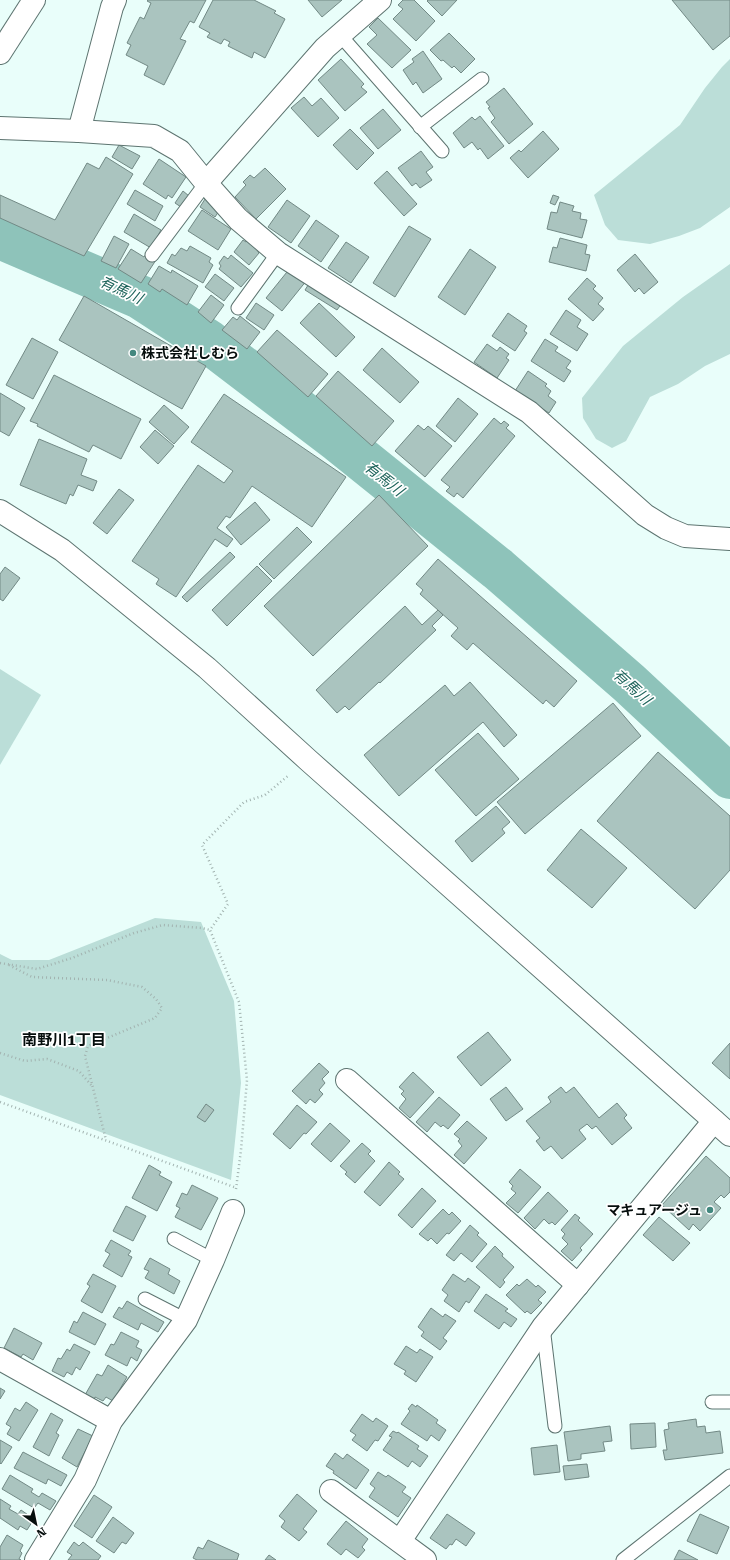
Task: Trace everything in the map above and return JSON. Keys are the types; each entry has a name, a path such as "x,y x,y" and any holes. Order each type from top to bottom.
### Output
{"street":[{"path":"0,53 34,0"},
{"path":"79,131 115,0"},
{"path":"206,183 325,48 380,0"},
{"path":"0,128 154,136 180,151 238,219 278,253 529,412 645,515 666,528 685,536 730,539"},
{"path":"0,511 62,550 207,668 308,760 722,1128 578,1285 543,1327 400,1541"},
{"path":"347,1080 578,1285"},
{"path":"36,1560 85,1480 111,1421 186,1320 233,1211"},
{"path":"0,1359 111,1421"},
{"path":"331,1491 425,1560"}],"lane":[{"path":"340,35 442,151"},
{"path":"420,127 482,79"},
{"path":"152,255 206,183"},
{"path":"238,308 278,253"},
{"path":"174,1239 213,1260"},
{"path":"145,1299 186,1320"},
{"path":"543,1327 555,1426"},
{"path":"712,1402 730,1402"},
{"path":"623,1560 730,1476"}],"path":[{"path":"210,930 228,904 202,845 244,802 265,795 308,760"},
{"path":"0,963 37,969 72,958 134,933 163,925 210,930"},
{"path":"210,930 239,1002 247,1080 241,1150 233,1211"},
{"path":"8,965 32,977 107,980 142,987 156,999 162,1008 155,1018 88,1046 85,1056 106,1140"},
{"path":"0,1053 25,1061 47,1059 79,1071 93,1087"},
{"path":"0,1102 236,1188"}],"shaded area":[{"path":"730,59 730,207 700,228 679,236 650,244 618,240 605,225 594,195 680,125 705,88"},
{"path":"730,264 730,354 705,366 678,384 650,397 626,441 612,448 596,439 583,418 582,398 623,346 683,297"},
{"path":"0,669 41,695 0,765"},
{"path":"155,918 201,922 234,1001 241,1083 231,1180 0,1095 0,954 12,960 49,960"}],"building":[{"path":"206,0 194,23 190,21 180,39 186,41 164,85 144,75 148,66 126,55 131,45 127,43 140,17 144,19 151,3 147,1"},
{"path":"213,0 254,0 276,11 274,13 285,19 265,58 254,52 252,58 228,46 230,42 224,39 221,44 207,37 210,33 199,27"},
{"path":"308,0 342,0 322,17"},
{"path":"403,0 414,0 435,21 416,41 393,19 403,9 398,5"},
{"path":"457,0 442,16 427,1"},
{"path":"672,0 730,0 730,36 713,50"},
{"path":"378,18 411,50 392,68 367,44 377,35 369,27"},
{"path":"449,33 475,59 461,73 454,66 452,68 443,60 441,61 430,50"},
{"path":"423,51 442,79 423,93 416,82 413,85 403,70 414,62 412,59"},
{"path":"341,59 364,84 361,87 367,92 345,111 318,80"},
{"path":"504,88 533,124 509,144 491,122 495,118 486,102"},
{"path":"304,97 312,106 321,98 339,118 318,137 291,108"},
{"path":"383,109 401,130 378,149 360,128"},
{"path":"480,116 504,146 488,159 480,148 478,150 472,142 464,148 453,133 472,117 475,120"},
{"path":"350,129 374,153 357,170 333,145"},
{"path":"543,131 559,149 528,178 510,158 519,150 521,152"},
{"path":"119,145 140,156 132,169 112,157"},
{"path":"421,151 433,167 426,172 432,180 420,188 416,183 412,186 398,168"},
{"path":"106,157 133,174 84,256 0,218 0,195 55,220 87,163 99,169"},
{"path":"159,159 186,177 172,198 168,195 166,199 143,184"},
{"path":"265,168 286,189 256,219 235,197 246,185 243,182 250,175 254,178"},
{"path":"387,171 417,204 404,216 374,183"},
{"path":"135,190 163,206 155,221 127,204"},
{"path":"183,191 189,196 181,207 175,203"},
{"path":"553,195 559,197 555,205 550,203"},
{"path":"205,199 221,208 215,217 200,207"},
{"path":"287,200 310,216 291,243 268,227"},
{"path":"560,202 574,206 572,211 581,213 580,219 587,220 582,238 547,229 551,212 557,213"},
{"path":"202,210 231,229 218,250 188,231"},
{"path":"134,214 161,230 151,248 124,232"},
{"path":"316,220 339,236 321,262 298,246"},
{"path":"409,226 431,239 395,297 373,283"},
{"path":"114,236 129,244 116,268 101,261"},
{"path":"250,238 259,245 256,249 259,253 249,265 234,252 243,240 246,242"},
{"path":"560,238 587,245 585,254 590,255 586,271 549,262 553,247 557,248"},
{"path":"346,242 369,257 351,283 328,268"},
{"path":"190,246 211,258 209,262 213,265 203,283 167,263 172,254 175,256 181,248 187,251"},
{"path":"131,249 144,257 146,254 156,260 141,283 118,269"},
{"path":"470,249 496,267 465,315 438,297"},
{"path":"635,254 658,282 644,294 639,288 635,292 617,270"},
{"path":"231,255 253,273 241,287 219,269 221,266 219,263 224,256 228,259"},
{"path":"159,266 171,273 172,270 198,286 187,305 162,289 160,292 148,284"},
{"path":"291,267 307,280 282,311 266,298"},
{"path":"215,274 234,288 224,301 205,287"},
{"path":"587,278 596,286 593,289 603,298 598,304 604,309 593,321 568,299"},
{"path":"310,282 342,303 337,310 305,290"},
{"path":"211,295 224,305 211,323 198,312"},
{"name":"株式会社しむら","path":"84,296 206,366 182,409 59,340"},
{"path":"256,303 274,315 264,330 246,318"},
{"path":"319,303 355,337 336,357 300,323"},
{"path":"566,310 581,320 577,327 588,334 577,351 550,334"},
{"path":"508,313 527,326 524,331 527,333 515,351 492,336"},
{"path":"240,316 260,332 247,349 222,330 233,317 237,320"},
{"path":"277,330 328,374 308,397 257,352"},
{"path":"32,338 58,352 33,399 6,385"},
{"path":"545,339 558,347 555,351 571,361 566,368 571,371 564,382 531,361"},
{"path":"487,344 497,351 500,347 509,354 506,358 509,360 497,378 474,362"},
{"path":"382,348 419,382 400,403 363,370"},
{"path":"338,371 394,421 372,446 316,396"},
{"path":"528,371 547,384 545,386 551,391 548,396 556,402 549,413 515,391"},
{"path":"54,375 141,419 121,459 93,445 89,452 30,421"},
{"path":"0,393 25,408 9,436 0,431"},
{"path":"224,394 346,477 312,527 252,486 230,518 226,516 217,528 233,539 227,547 215,539 176,597 156,584 159,579 132,561 198,465 224,483 233,471 191,442"},
{"path":"458,398 478,414 455,442 436,426"},
{"path":"164,405 189,427 174,444 149,422"},
{"path":"494,418 501,424 504,421 509,425 506,428 515,436 463,498 457,493 454,497 446,491 450,487 441,480"},
{"path":"418,425 424,430 428,426 452,446 425,477 395,451"},
{"path":"155,430 174,446 158,464 140,447"},
{"path":"39,439 87,459 81,475 97,481 93,491 78,485 73,496 70,494 66,504 20,485"},
{"path":"119,489 134,500 107,534 93,523"},
{"path":"379,495 428,546 313,656 264,606"},
{"path":"255,502 270,520 241,545 226,527"},
{"path":"297,527 312,542 274,579 259,564"},
{"path":"230,552 235,557 187,602 182,597"},
{"path":"438,559 577,681 554,707 546,700 543,704 473,643 467,650 451,636 458,628 420,594 423,590 416,584"},
{"path":"257,566 272,581 227,626 212,610"},
{"path":"5,567 20,578 3,601 0,599 0,574"},
{"path":"405,606 422,625 438,610 443,615 432,626 436,630 380,683 379,682 349,710 345,706 337,713 316,690"},
{"path":"470,682 517,735 504,747 483,722 399,796 364,755 445,685 454,696"},
{"path":"613,703 641,736 525,834 497,802"},
{"path":"478,733 519,779 476,816 435,770"},
{"path":"658,752 730,816 730,870 695,909 597,821"},
{"path":"496,806 510,822 502,829 505,833 472,862 455,841"},
{"path":"581,829 627,868 592,908 547,870"},
{"path":"488,1032 511,1060 481,1086 457,1057"},
{"path":"730,1043 730,1079 712,1063"},
{"path":"319,1063 329,1072 322,1079 325,1083 319,1090 323,1094 315,1103 310,1099 306,1104 292,1091"},
{"path":"413,1072 434,1092 410,1118 399,1108 406,1099 401,1094 404,1091 399,1087"},
{"path":"506,1087 523,1109 506,1121 490,1099"},
{"path":"561,1087 566,1093 574,1087 599,1118 617,1103 627,1115 624,1118 632,1128 612,1145 596,1126 592,1129 587,1124 579,1130 586,1139 562,1159 551,1146 544,1151 536,1141 540,1138 526,1121 551,1102 548,1097"},
{"path":"439,1097 460,1115 448,1129 443,1125 441,1127 435,1122 427,1132 416,1122"},
{"path":"206,1104 214,1110 205,1122 197,1117"},
{"path":"297,1105 317,1122 306,1134 304,1133 290,1149 273,1134"},
{"path":"467,1121 487,1138 464,1164 454,1155 462,1146 458,1141 460,1139 454,1134"},
{"path":"330,1123 350,1141 331,1162 311,1144"},
{"path":"362,1143 371,1151 368,1154 375,1161 355,1183 345,1174 347,1172 340,1166"},
{"path":"706,1156 730,1178 730,1192 724,1198 721,1195 714,1202 721,1208 700,1231 693,1224 689,1230 662,1205"},
{"path":"389,1162 400,1172 398,1174 404,1179 380,1206 364,1192"},
{"path":"149,1165 161,1172 159,1175 172,1182 157,1211 132,1198"},
{"path":"520,1169 541,1187 518,1213 506,1203 516,1193 511,1189 513,1186 509,1182"},
{"path":"192,1185 218,1198 201,1230 175,1217 180,1208 176,1206 182,1193 187,1195"},
{"path":"422,1188 436,1201 412,1228 398,1215"},
{"path":"548,1192 568,1211 555,1225 552,1222 549,1224 544,1219 535,1229 524,1218"},
{"path":"126,1206 146,1216 133,1241 113,1231"},
{"path":"443,1209 449,1215 452,1212 461,1221 437,1244 431,1238 428,1241 419,1234"},
{"path":"575,1214 580,1218 578,1220 593,1234 580,1248 582,1250 572,1261 561,1251 568,1244 562,1238 565,1234 561,1230"},
{"path":"659,1217 690,1243 673,1261 643,1235"},
{"path":"470,1225 479,1233 477,1235 487,1244 472,1262 461,1253 454,1261 446,1255"},
{"path":"111,1240 131,1251 128,1255 132,1257 122,1277 103,1266 110,1254 105,1251"},
{"path":"495,1246 503,1254 502,1256 514,1267 503,1280 505,1282 500,1288 476,1267"},
{"path":"150,1258 170,1269 168,1274 180,1281 174,1294 145,1278 149,1271 144,1269"},
{"path":"93,1274 116,1286 102,1313 81,1301 90,1286 87,1284"},
{"path":"453,1274 465,1282 468,1278 480,1287 469,1303 466,1301 459,1312 444,1301 448,1295 442,1290"},
{"path":"527,1279 536,1287 538,1285 546,1292 538,1300 542,1303 531,1314 527,1311 525,1313 506,1295 517,1284 519,1286"},
{"path":"486,1294 508,1309 505,1311 517,1319 511,1327 504,1322 499,1329 474,1311"},
{"path":"127,1301 164,1322 158,1332 141,1323 138,1330 113,1317 119,1307 122,1309"},
{"path":"431,1308 443,1317 445,1314 456,1321 443,1338 447,1341 440,1350 421,1336 424,1332 418,1327"},
{"path":"83,1312 106,1324 95,1345 69,1332 74,1321 77,1323"},
{"path":"14,1328 42,1343 33,1360 23,1354 21,1357 4,1348"},
{"path":"121,1332 139,1341 136,1347 142,1350 137,1361 131,1357 127,1366 105,1355 111,1344 114,1345"},
{"path":"74,1344 90,1352 80,1370 76,1367 72,1375 67,1372 64,1377 52,1371 58,1358 61,1359 67,1349 70,1351"},
{"path":"406,1346 417,1353 420,1349 433,1357 416,1382 404,1374 406,1371 394,1364"},
{"path":"108,1365 127,1377 113,1401 106,1397 103,1401 95,1397 94,1400 85,1395 97,1374 102,1376"},
{"path":"0,1388 5,1391 0,1399"},
{"path":"26,1402 38,1410 19,1441 7,1434 11,1427 6,1424 15,1408 20,1411"},
{"path":"412,1404 416,1407 417,1405 438,1420 436,1423 446,1430 439,1441 431,1435 427,1441 401,1424 410,1411 408,1409"},
{"path":"51,1413 63,1420 56,1433 59,1435 49,1456 33,1447"},
{"path":"362,1414 373,1422 376,1418 388,1426 378,1441 375,1440 367,1451 352,1440 356,1435 350,1431"},
{"path":"696,1419 697,1427 705,1426 706,1433 720,1431 723,1453 665,1460 663,1450 667,1450 664,1430 669,1429 668,1423"},
{"path":"655,1423 656,1447 631,1449 630,1424"},
{"path":"610,1426 612,1441 603,1442 605,1451 581,1454 581,1459 568,1461 564,1432"},
{"path":"78,1429 93,1436 77,1467 62,1458"},
{"path":"393,1431 398,1432 419,1446 417,1449 428,1456 420,1467 412,1461 408,1467 383,1450 392,1437 389,1436"},
{"path":"0,1440 12,1447 1,1464 0,1463"},
{"path":"557,1445 560,1472 534,1475 531,1448"},
{"path":"23,1452 67,1475 61,1486 48,1479 46,1484 14,1468"},
{"path":"335,1453 343,1459 347,1454 369,1470 356,1489 333,1473 334,1471 326,1466"},
{"path":"587,1464 589,1477 565,1480 563,1466"},
{"path":"378,1472 386,1477 388,1475 406,1487 402,1492 411,1498 398,1517 369,1497 375,1488 370,1484"},
{"path":"10,1475 33,1489 31,1492 39,1497 42,1493 56,1501 50,1510 38,1503 34,1508 2,1489"},
{"path":"297,1494 317,1511 303,1529 307,1532 299,1541 281,1527 285,1521 279,1516"},
{"path":"94,1495 112,1507 92,1538 74,1526"},
{"path":"0,1499 11,1506 9,1509 18,1514 21,1510 34,1519 27,1530 20,1526 18,1530 0,1518"},
{"path":"447,1514 475,1533 466,1546 456,1539 452,1545 450,1544 446,1549 430,1538"},
{"path":"700,1514 729,1527 717,1554 687,1541"},
{"path":"113,1517 134,1533 126,1544 122,1542 114,1553 96,1541"},
{"path":"346,1521 368,1539 362,1547 365,1550 358,1558 346,1549 341,1555 327,1544"},
{"path":"7,1535 23,1545 20,1551 22,1553 19,1559 21,1560 0,1560 0,1547"},
{"path":"208,1540 239,1554 237,1560 197,1560 193,1558 198,1547 203,1549"},
{"path":"74,1542 79,1546 83,1542 101,1556 98,1560 68,1560 72,1555 67,1552"},
{"path":"679,1550 698,1560 674,1560"},
{"path":"269,1555 276,1560 265,1560"}],"waterway":[{"name":"有馬川","path":"0,237 140,297 209,342 339,441 498,569 629,683 730,777"}],"place":[{"name":"株式会社しむら","path":"133,353"},
{"name":"マキュアージュ","path":"710,1210"}],"district":[{"name":"南野川1丁目","path":"64,1040"}]}
